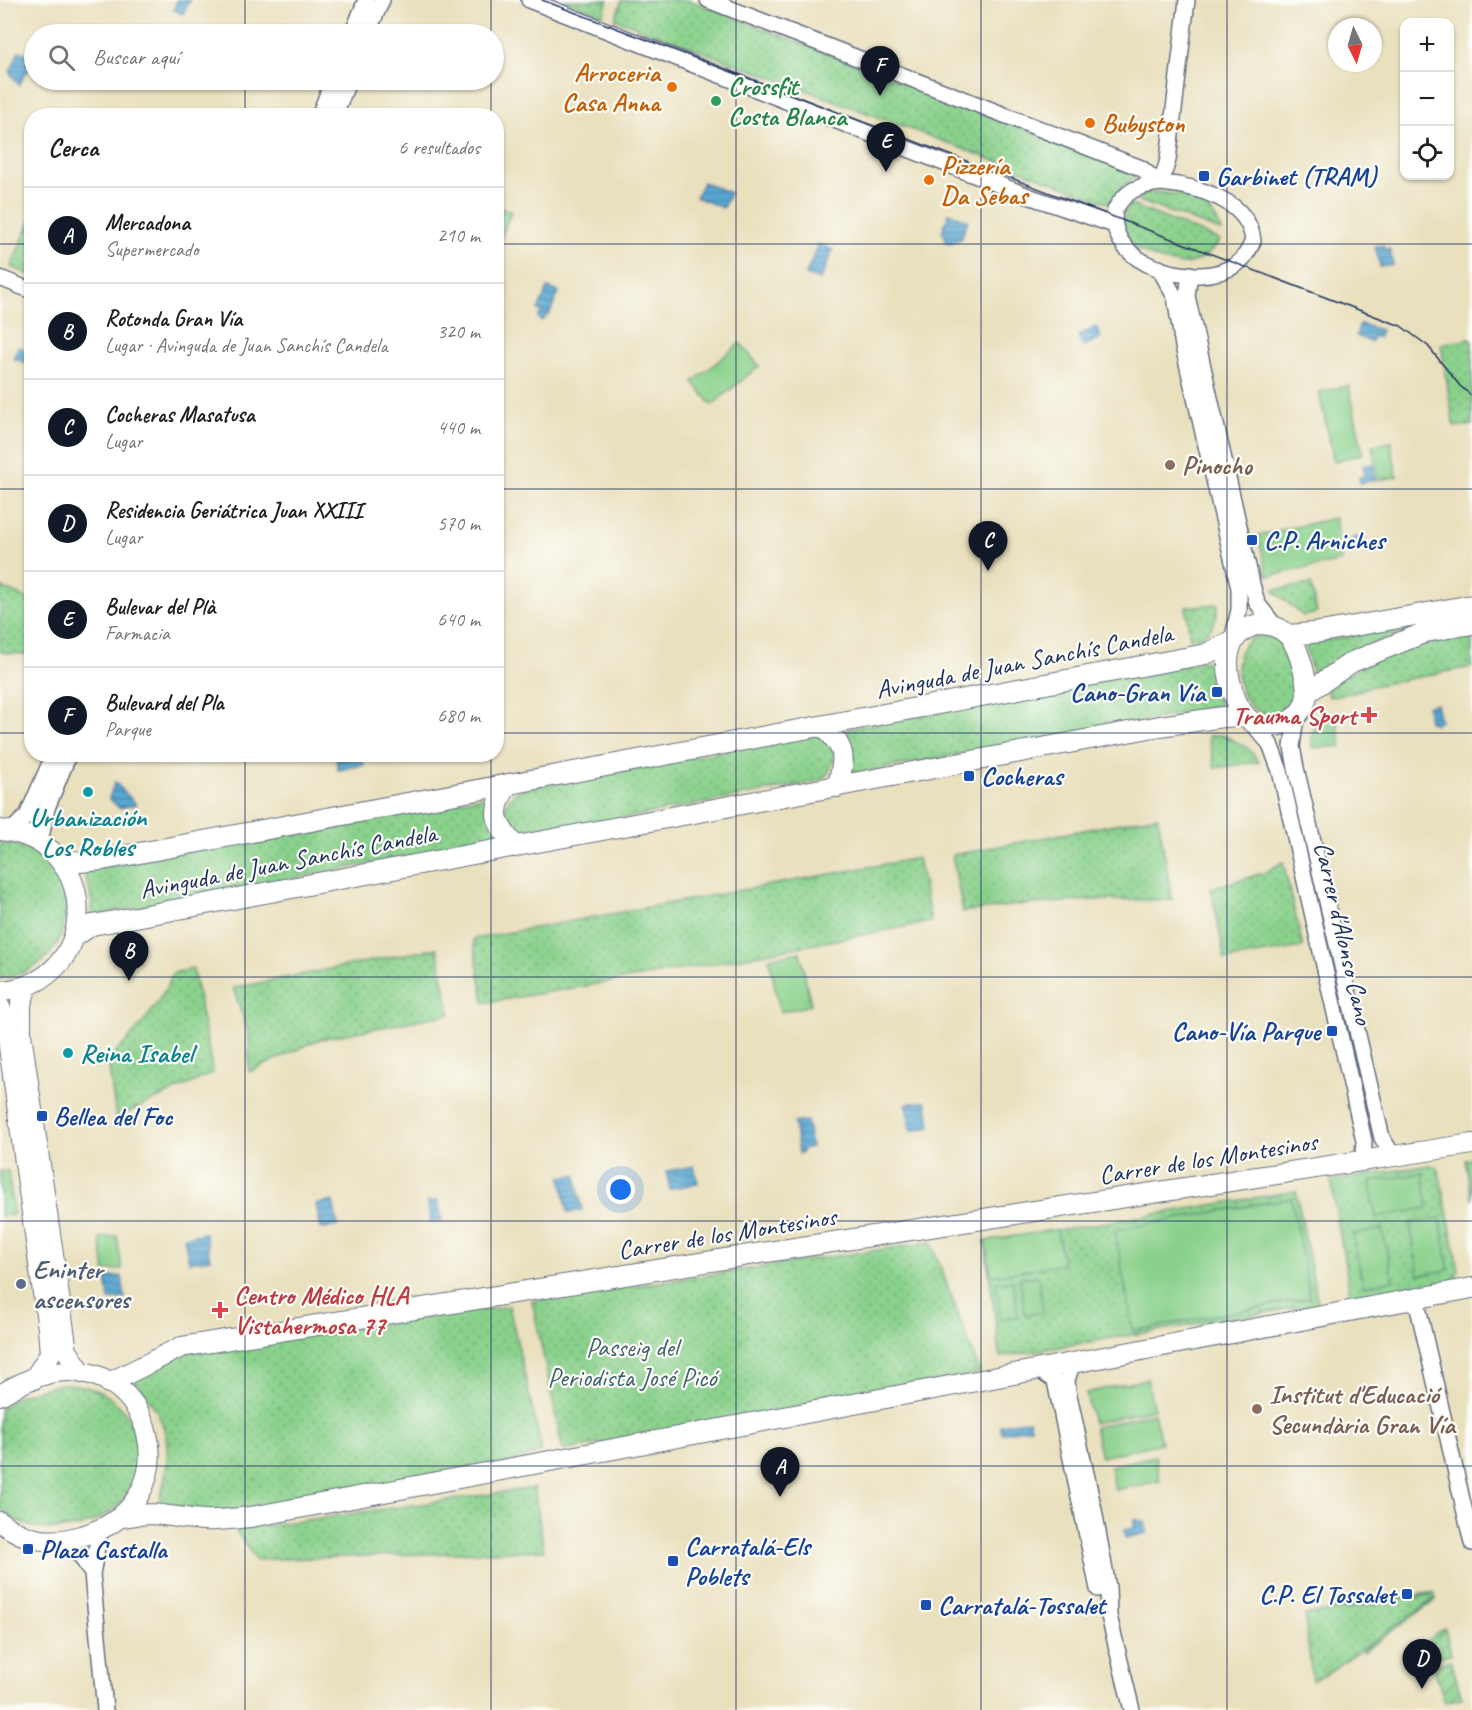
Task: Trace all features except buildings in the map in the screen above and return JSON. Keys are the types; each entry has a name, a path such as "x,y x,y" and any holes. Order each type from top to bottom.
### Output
{"main road":[{"path":"1232,641 1252,626 1283,631 1332,630 1472,605"},
{"path":"1283,631 1299,652 1307,693 1352,662 1426,632 1472,624"},
{"name":"Carrer d'Alonso Cano","path":"1232,641 1227,665 1233,698 1248,719"},
{"name":"Avinguda de Juan Sanchís Candela","path":"60,859 79,862 102,860 823,726 1206,654 1232,641"},
{"name":"Carrer d'Alonso Cano","path":"1296,716 1305,703 1307,693"},
{"path":"1248,719 1275,726 1296,716"},
{"name":"Avinguda de Juan Sanchís Candela","path":"74,937 100,924 1171,724 1248,719"},
{"path":"823,726 838,741 843,755 837,787"},
{"path":"508,784 500,797 496,811 502,831 516,847"},
{"path":"0,992 27,986 39,980 60,962 74,937 78,915 76,892 60,859 40,842 5,831"},
{"path":"27,986 21,1004 21,1034 67,1351 82,1373"},
{"path":"0,1007 6,1025 50,1354 34,1379"},
{"name":"Carrer de los Montesinos","path":"109,1383 118,1376 181,1347 761,1253 1472,1144"},
{"path":"123,1517 140,1513 165,1513 203,1521 250,1517 1072,1365 1472,1288"},
{"path":"0,1395 50,1374 82,1373 109,1383 135,1406 147,1428 150,1452 148,1476 137,1502 123,1517 100,1531 57,1541 38,1541 13,1531 0,1522"}],"street":[{"path":"356,24 366,0"},
{"path":"371,24 382,0"},
{"path":"530,0 1028,196 1114,225"},
{"path":"708,0 1141,168 1160,183"},
{"path":"1160,183 1168,160 1187,0"},
{"path":"322,108 329,90"},
{"path":"337,108 345,90"},
{"path":"1160,183 1206,192 1233,207 1251,226 1253,241 1238,263 1220,270 1190,274 1159,268 1126,251 1116,234 1115,210 1127,194 1144,184 1160,183"},
{"name":"Carrer d'Alonso Cano","path":"1159,268 1175,297 1186,357 1239,588 1239,610 1232,641"},
{"path":"1190,274 1187,296 1252,584 1257,603 1283,631"},
{"path":"0,278 24,288"},
{"name":"Carrer d'Alonso Cano","path":"1296,716 1292,747 1296,768 1382,1138 1394,1157"},
{"name":"Carrer d'Alonso Cano","path":"1248,719 1270,744 1280,771 1364,1141 1363,1162"},
{"path":"5,831 27,816 51,762"},
{"path":"40,842 47,808 66,762"},
{"path":"1416,1299 1472,1543"},
{"path":"1072,1365 1067,1380 1068,1392 1094,1510 1108,1587 1109,1616 1132,1710"},
{"path":"1039,1370 1055,1381 1101,1603 1109,1616"},
{"path":"100,1531 92,1574 105,1710"},
{"path":"57,1541 81,1556 92,1574"}],"green space":[{"path":"563,0 608,0 603,15"},
{"path":"622,0 689,0 1138,173 1121,188 1111,204 615,19"},
{"path":"1145,193 1177,195 1205,206 1212,213 1221,231 1134,199"},
{"path":"1129,204 1220,240 1211,252 1189,263 1177,264 1153,257 1130,243 1123,223"},
{"path":"504,209 511,212 504,230"},
{"path":"24,236 24,272 11,267"},
{"path":"1472,339 1472,425 1454,427 1441,344"},
{"path":"740,343 759,366 712,405 693,382"},
{"path":"1349,386 1363,454 1334,461 1319,392"},
{"path":"1391,442 1397,477 1378,480 1372,445"},
{"path":"1335,518 1342,561 1268,576 1258,535"},
{"path":"1311,584 1317,613 1303,616 1273,590"},
{"path":"0,587 24,597 24,654 0,652"},
{"path":"1218,604 1218,611 1211,628 1202,635 1190,639 1186,607"},
{"path":"1413,625 1413,630 1365,646 1314,679 1305,644"},
{"path":"1472,634 1472,667 1367,687 1357,692 1329,697 1326,690 1359,668 1395,653"},
{"path":"1258,635 1271,637 1282,645 1295,670 1296,685 1293,698 1286,708 1275,714 1262,713 1252,707 1239,683 1237,668 1240,654 1246,643"},
{"path":"1210,660 1220,707 853,774 854,761 847,729"},
{"path":"1336,714 1341,746 1312,748 1312,735 1316,726 1324,719"},
{"path":"813,734 828,742 834,755 831,769 819,781 526,837 512,827 505,815 507,803 519,790"},
{"path":"1223,735 1248,748 1259,762 1215,768 1208,736"},
{"path":"492,795 499,840 90,916 92,901 84,870"},
{"path":"1158,816 1172,900 1093,900 1018,905 963,912 952,855"},
{"path":"0,844 26,849 46,862 59,882 65,905 63,929 52,951 31,969 0,979"},
{"path":"918,858 931,922 657,974 484,1003 473,939"},
{"path":"1283,862 1303,947 1225,960 1211,888 1264,873"},
{"path":"437,948 450,1014 320,1039 249,1072 249,1035 233,988"},
{"path":"800,952 811,1005 780,1012 769,958"},
{"path":"193,969 213,1073 116,1118 108,1060 153,1009 173,973"},
{"path":"1472,1159 1472,1199 1465,1160"},
{"path":"1430,1165 1438,1167 1459,1270 1454,1282 1351,1300 1331,1181"},
{"path":"0,1171 8,1171 14,1214 0,1216"},
{"path":"1423,1173 1428,1208 1376,1217 1370,1182"},
{"path":"1296,1191 1318,1304 1000,1357 985,1242"},
{"path":"1291,1198 1310,1298 1133,1331 1115,1230"},
{"path":"1440,1218 1449,1270 1419,1275 1410,1223"},
{"path":"1057,1229 1063,1264 991,1276 985,1241"},
{"path":"1382,1229 1393,1280 1363,1286 1353,1234"},
{"path":"117,1236 122,1269 105,1271 100,1238"},
{"name":"Passeig del Periodista José Picó","path":"931,1242 980,1373 563,1451 532,1301"},
{"path":"1038,1276 1043,1312 1025,1315 1020,1278"},
{"path":"1013,1281 1018,1316 1001,1319 996,1283"},
{"name":"Passeig del Periodista José Picó","path":"509,1306 542,1451 513,1462 257,1510 208,1512 159,1503 167,1466 166,1436 155,1408 132,1378 188,1352"},
{"path":"1147,1379 1154,1409 1093,1423 1086,1393"},
{"path":"60,1384 95,1390 120,1406 134,1430 138,1456 132,1483 116,1507 90,1523 53,1529 38,1528 17,1521 0,1507 0,1410 17,1396"},
{"path":"1154,1413 1161,1443 1101,1457 1094,1427"},
{"path":"1155,1456 1160,1481 1115,1490 1110,1466"},
{"path":"534,1488 544,1550 256,1560 235,1530"},
{"path":"1434,1592 1434,1594 1330,1611 1330,1608"},
{"path":"1434,1594 1436,1598 1323,1676 1312,1680 1305,1615"},
{"path":"1436,1598 1436,1600 1363,1652 1362,1649"},
{"path":"1445,1628 1451,1654 1434,1658 1429,1639"},
{"path":"1451,1660 1462,1698 1445,1702 1433,1665"}],"water":[{"path":"177,0 190,0 183,14 174,10"},
{"path":"19,51 24,53 24,76 19,85 10,73"},
{"path":"703,182 730,193 723,208 696,197"},
{"path":"949,213 968,220 961,239 951,243 946,242 942,232"},
{"path":"818,244 833,250 820,280 806,275"},
{"path":"1383,245 1384,249 1390,249 1393,265 1380,267 1375,246"},
{"path":"548,288 559,292 549,315 545,314 546,318 541,321 538,317 542,312 538,310"},
{"path":"1360,324 1381,330 1378,338 1374,336 1371,342 1356,336"},
{"path":"1096,327 1101,337 1083,347 1078,336"},
{"path":"18,347 24,349 24,362 13,358"},
{"path":"1373,464 1375,480 1360,483 1359,477 1365,476 1363,465"},
{"path":"1355,537 1364,538 1364,545 1357,549 1347,549 1346,543"},
{"path":"1436,704 1440,720 1435,724 1429,721 1427,706"},
{"path":"337,762 363,762 364,765 338,770"},
{"path":"115,782 135,805 119,808 109,798"},
{"path":"926,1101 931,1127 911,1131 906,1104"},
{"path":"807,1121 811,1147 802,1149 802,1153 799,1154 794,1123"},
{"path":"694,1166 698,1183 670,1189 666,1171"},
{"path":"576,1175 582,1210 568,1213 561,1177"},
{"path":"438,1200 442,1221 431,1223 427,1202"},
{"path":"333,1201 338,1226 321,1229 316,1204"},
{"path":"205,1233 210,1259 189,1262 184,1237"},
{"path":"122,1276 125,1298 109,1300 106,1277"},
{"path":"1029,1420 1031,1427 1002,1433 1000,1425"},
{"path":"1134,1519 1145,1522 1147,1533 1125,1538 1124,1530 1134,1528"}],"tram line":[{"path":"542,0 1401,326 1428,346 1460,386 1472,396"}],"place":[{"name":"Arroceria Casa Anna","path":"672,87"},
{"name":"Bulevard del Pla","path":"880,96"},
{"name":"Crossfit Costa Blanca","path":"716,101"},
{"name":"Bubyston","path":"1090,123"},
{"name":"Bulevar del Plà","path":"886,172"},
{"name":"Garbinet (TRAM)","path":"1204,176"},
{"name":"Pizzería Da Sebas","path":"929,180"},
{"name":"Pinocho","path":"1170,465"},
{"name":"C.P. Arniches","path":"1252,540"},
{"name":"Cocheras Masatusa","path":"988,571"},
{"name":"Cano-Gran Vía","path":"1217,692"},
{"name":"Trauma Sport","path":"1369,715"},
{"name":"Cocheras","path":"969,776"},
{"name":"Urbanización Los Robles","path":"88,792"},
{"name":"Rotonda Gran Vía","path":"129,981"},
{"name":"Cano-Vía Parque","path":"1332,1031"},
{"name":"Reina Isabel","path":"68,1053"},
{"name":"Bellea del Foc","path":"42,1116"},
{"name":"Eninter ascensores","path":"21,1284"},
{"name":"Centro Médico HLA Vistahermosa 77","path":"220,1310"},
{"name":"Institut d'Educació Secundària Gran Vía","path":"1257,1409"},
{"name":"Mercadona","path":"780,1497"},
{"name":"Plaza Castalla","path":"28,1549"},
{"name":"Carratalá-Els Poblets","path":"673,1561"},
{"name":"C.P. El Tossalet","path":"1407,1594"},
{"name":"Carratalá-Tossalet","path":"926,1605"},
{"name":"Residencia Geriátrica Juan XXIII","path":"1422,1689"}]}
